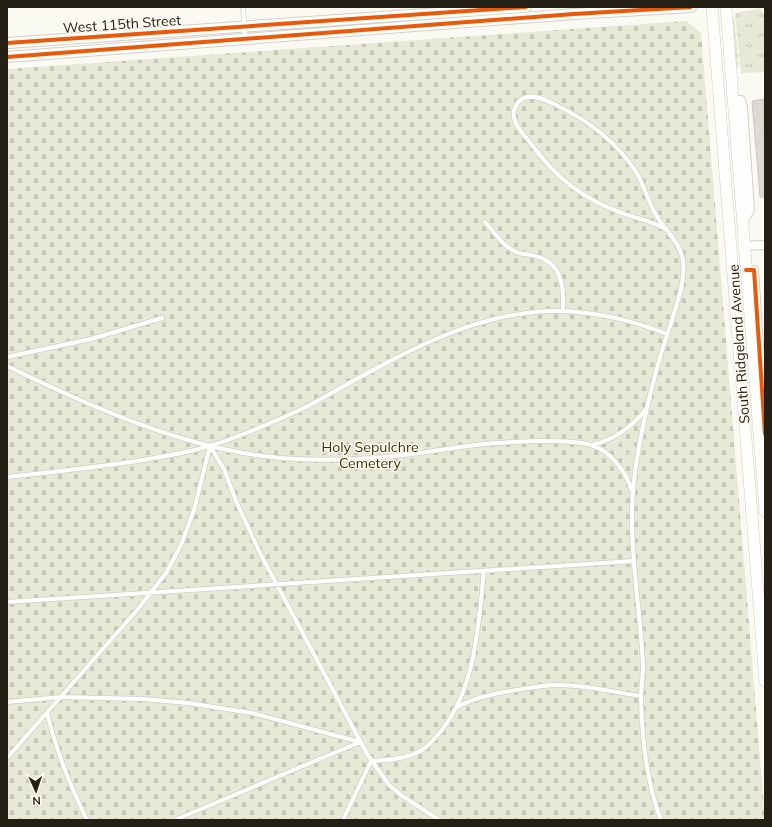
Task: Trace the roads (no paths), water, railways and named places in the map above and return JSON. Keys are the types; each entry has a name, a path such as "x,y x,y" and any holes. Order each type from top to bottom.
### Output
{"main road":[{"name":"South Ridgeland Avenue","path":"712,7 765,680"},
{"name":"South Ridgeland Avenue","path":"726,7 744,246 763,465 765,510"}],"street":[{"name":"West 115th Street","path":"7,43 464,9 526,7"},
{"name":"West 115th Street","path":"7,57 464,24 574,14 691,7"},
{"path":"744,246 765,245"},
{"name":"South Ridgeland Avenue","path":"746,270 754,270 765,434"},
{"path":"751,497 764,496"}],"lane":[{"path":"243,7 245,40"},
{"path":"464,9 464,24"},
{"path":"661,820 653,796 646,765 641,696 643,665 634,561 633,518 637,461 647,408 667,334 682,289 684,267 682,256 678,246 667,230 657,218 642,182 635,171 618,149 598,131 574,114 550,102 527,97 522,99 515,106 513,113 515,124 539,155 565,182 585,196 613,210 658,225 667,230"},
{"path":"485,222 505,246 514,252 524,255 538,256 556,268 564,294 563,311"},
{"path":"7,477 137,461 210,446 285,417 400,356 444,336 474,325 514,315 547,311 582,312 615,318 667,334"},
{"path":"7,357 91,339 162,318"},
{"path":"7,366 56,389 148,427 210,446 255,455 312,460 386,457 493,443 560,441 592,445 603,451 620,467 626,476 634,495"},
{"path":"592,445 604,442 621,432 647,408"},
{"path":"210,446 222,464 249,529 277,585 371,761 390,785 401,795 439,820"},
{"path":"7,758 152,593 166,573 186,531 196,504 210,446"},
{"path":"7,602 634,561"},
{"path":"371,761 412,755 421,751 429,745 450,720 457,707 473,658 484,571"},
{"path":"457,707 482,697 534,687 554,685 576,686 641,696"},
{"path":"7,702 61,697 143,699 216,707 252,713 360,742"},
{"path":"47,713 53,738 65,772 87,820"},
{"path":"175,820 360,742"},
{"path":"343,820 371,761"}],"park label":[{"name":"Holy Sepulchre Cemetery","path":"370,456"}]}
